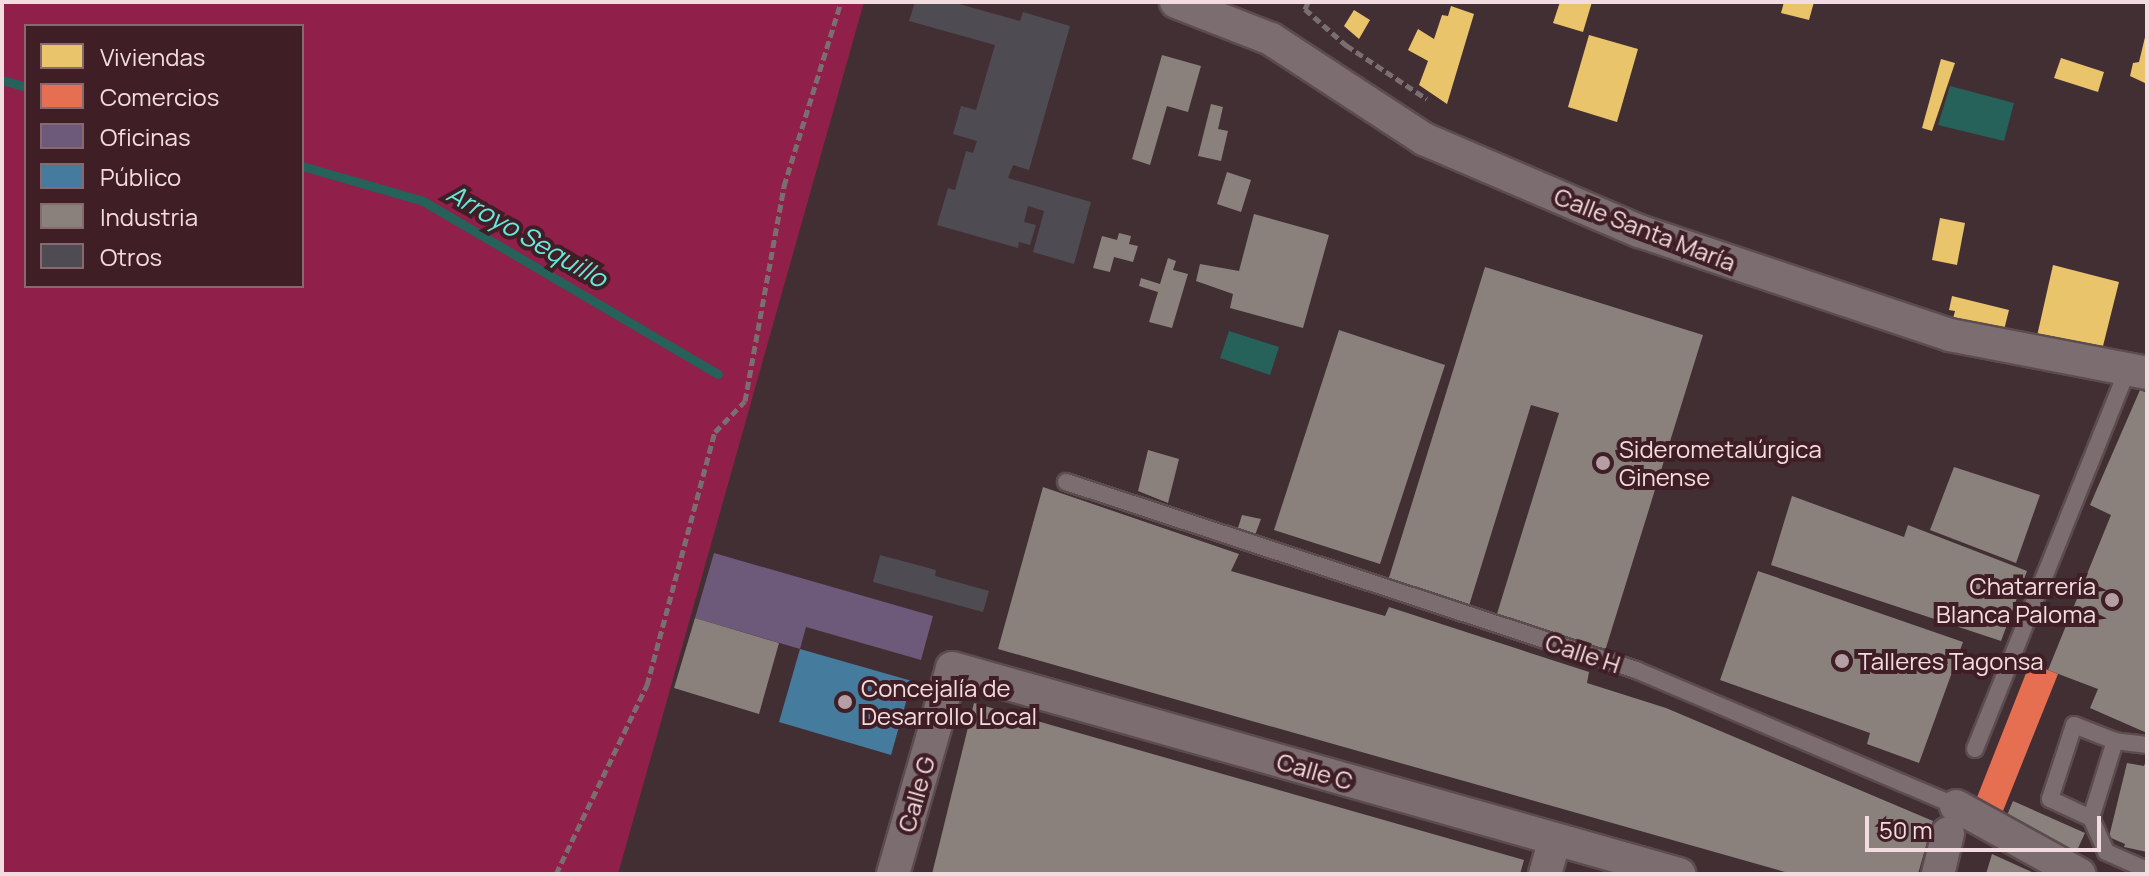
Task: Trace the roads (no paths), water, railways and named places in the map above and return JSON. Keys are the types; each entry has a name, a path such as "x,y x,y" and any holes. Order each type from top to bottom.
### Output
{"street":[{"name":"Calle Santa María","path":"1176,2 1271,39 1424,139 1639,231 1950,335 2137,372"},
{"name":"Calle C","path":"952,668 1679,874"},
{"name":"Calle G","path":"893,874 952,668"},
{"path":"1938,874 1952,820"},
{"name":"Calle H","path":"1952,820 2079,874"},
{"path":"1545,874 1555,839"}],"lane":[{"path":"1975,749 2137,372"},
{"name":"Calle H","path":"1066,482 1636,670 1952,820"},
{"path":"2091,818 2050,799 2074,725 2115,741 2147,745"},
{"path":"2115,741 2091,818 2106,852 2147,870"}],"waterway":[{"name":"Arroyo Sequillo","path":"2,80 24,86"},
{"name":"Arroyo Sequillo","path":"304,167 423,201 718,374"}],"place":[{"name":"Siderometalúrgica Ginense","path":"1603,463"},
{"name":"Chatarrería Blanca Paloma","path":"2112,600"},
{"name":"Talleres Tagonsa","path":"1842,661"},
{"name":"Concejalía de Desarrollo Local","path":"845,702"}]}
